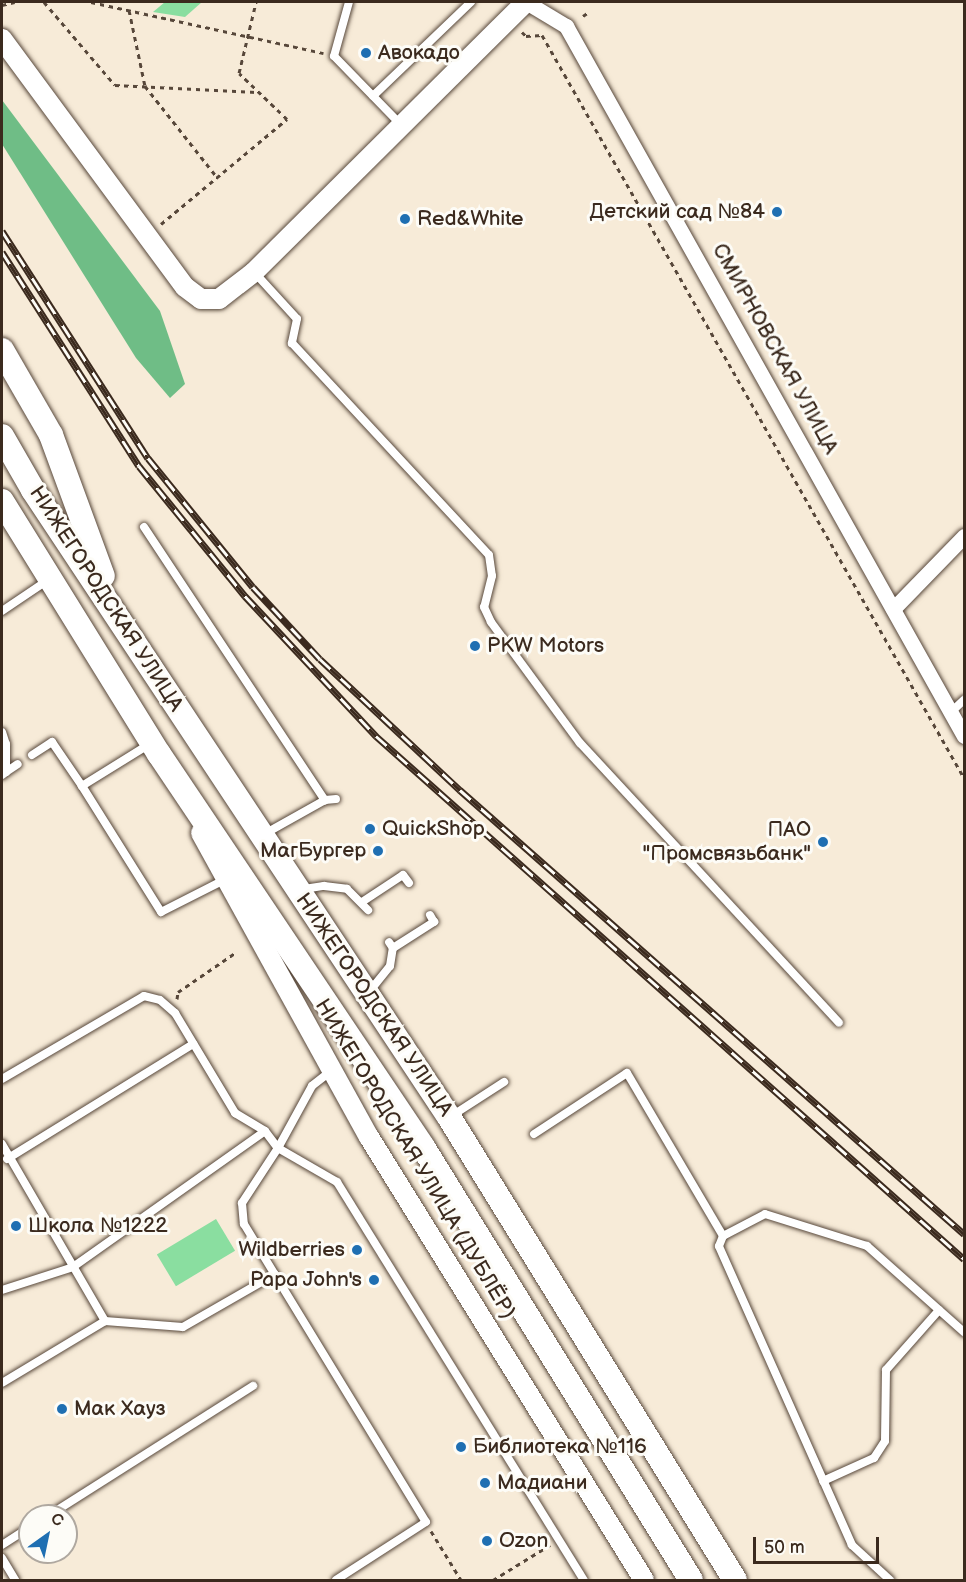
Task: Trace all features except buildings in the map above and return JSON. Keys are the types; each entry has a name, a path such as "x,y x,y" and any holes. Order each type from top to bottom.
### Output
{"main road":[{"path":"2,350 51,435 94,556 139,651"},
{"name":"НИЖЕГОРОДСКАЯ УЛИЦА","path":"2,436 139,651 449,1118 735,1581"},
{"name":"НИЖЕГОРОДСКАЯ УЛИЦА","path":"2,501 156,748 423,1147 691,1581"}],"street":[{"name":"СМИРНОВСКАЯ УЛИЦА","path":"3,43 185,286 201,299 219,299 254,272 526,2 567,26 964,736"},
{"path":"893,609 964,536"},
{"name":"НИЖЕГОРОДСКАЯ УЛИЦА (ДУБЛЁР)","path":"156,748 225,879 332,1070 644,1581"}],"lane":[{"path":"349,2 334,56 402,126"},
{"path":"373,96 471,2"},
{"path":"254,272 297,319 292,342 489,555 492,576 484,607 491,622 580,743 839,1023"},
{"path":"144,527 325,800"},
{"path":"2,611 50,579"},
{"path":"951,712 964,700"},
{"path":"2,732 6,744 4,773"},
{"path":"32,755 52,742 160,912 225,879"},
{"path":"82,786 156,748"},
{"path":"4,773 18,764"},
{"path":"262,836 325,800 336,799"},
{"path":"362,902 403,875 408,883"},
{"path":"298,890 324,886 346,889 368,910"},
{"path":"383,888 389,896"},
{"path":"368,994 390,966 391,945 412,931 434,922 430,915"},
{"path":"2,1079 144,996 160,1000 175,1013 235,1113 265,1131 278,1148 337,1182 584,1581"},
{"path":"4,1155 193,1044"},
{"path":"332,1070 312,1086 278,1148 242,1203 244,1224 426,1522 336,1581"},
{"path":"534,1134 627,1073 723,1236"},
{"path":"449,1118 504,1083"},
{"path":"2,1290 73,1267 265,1131"},
{"path":"2,1144 4,1155 105,1321"},
{"path":"890,1581 852,1545 719,1246 723,1236 765,1214 867,1246 964,1332"},
{"path":"2,1383 105,1321 183,1327 275,1274"},
{"path":"823,1481 874,1458 885,1441 886,1370 939,1310"},
{"path":"67,1504 253,1386"},
{"path":"2,1545 18,1535"},
{"path":"2,1558 15,1581"}],"path":[{"path":"2,5 15,2"},
{"path":"44,2 115,85 259,92"},
{"path":"91,2 334,56"},
{"path":"157,227 286,119 239,73 256,2"},
{"path":"129,10 145,86 217,177"},
{"path":"583,16 589,12"},
{"path":"521,31 526,36 542,35 964,778"},
{"path":"175,1013 178,992 235,953"},
{"path":"426,1522 461,1581"},
{"path":"493,1581 559,1539"}],"green space":[{"path":"165,2 202,2 185,17 153,12"},
{"path":"2,100 160,311 185,384 170,398 136,358 2,144"},
{"path":"216,1219 235,1251 176,1286 157,1255"}],"railway":[{"path":"2,231 148,458 253,587 320,659 460,790 964,1234"},
{"path":"2,252 139,466 245,596 376,736 964,1259"}],"place":[{"name":"Авокадо","path":"366,53"},
{"name":"Детский сад №84","path":"777,212"},
{"name":"Red&White","path":"405,219"},
{"name":"PKW Motors","path":"475,646"},
{"name":"QuickShop","path":"370,829"},
{"name":"ПАО \"Промсвязьбанк\"","path":"823,842"},
{"name":"МагБургер","path":"378,851"},
{"name":"Школа №1222","path":"16,1226"},
{"name":"Wildberries","path":"357,1250"},
{"name":"Papa John's","path":"374,1280"},
{"name":"Мак Хауз","path":"62,1409"},
{"name":"Библиотека №116","path":"461,1447"},
{"name":"Мадиани","path":"485,1483"},
{"name":"Ozon","path":"487,1541"}]}
